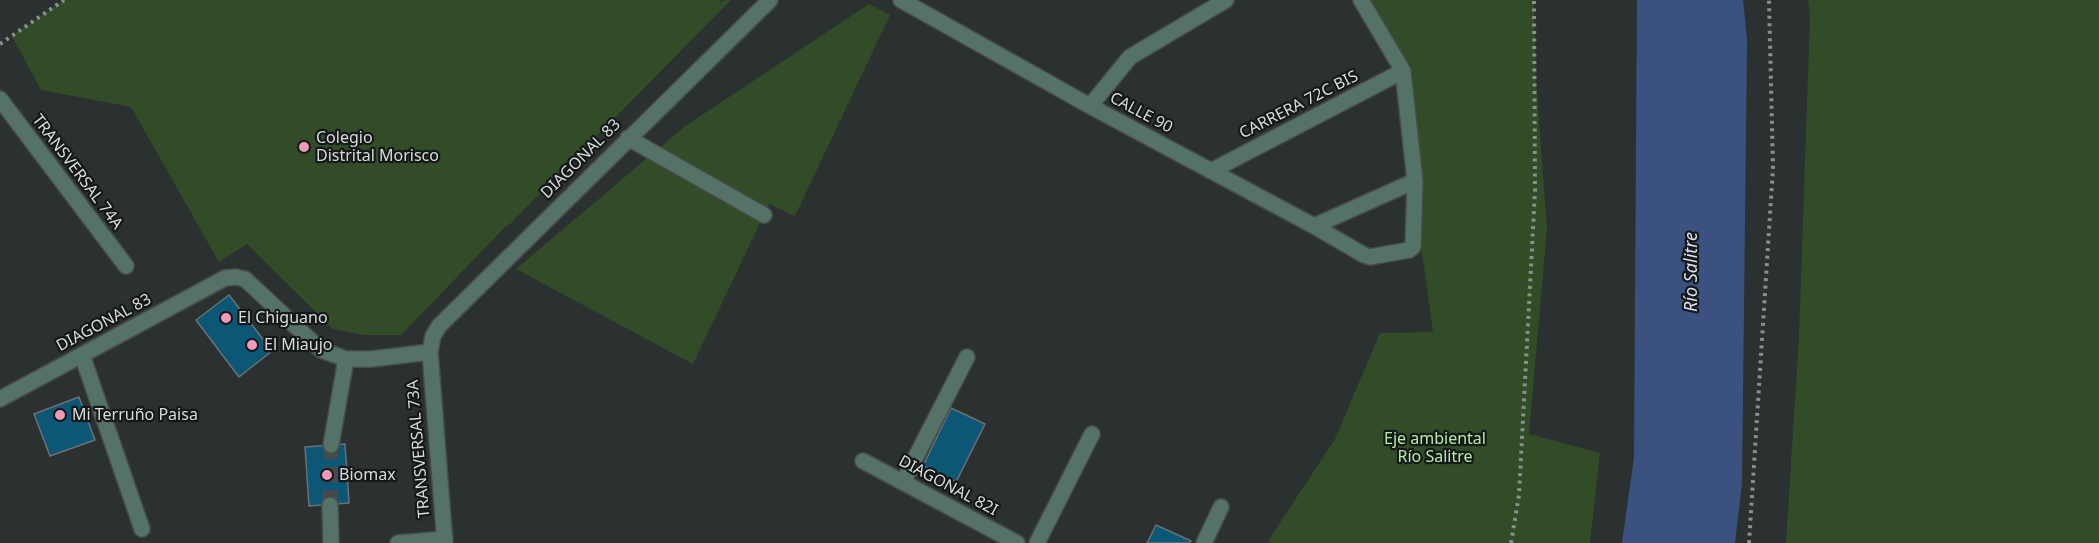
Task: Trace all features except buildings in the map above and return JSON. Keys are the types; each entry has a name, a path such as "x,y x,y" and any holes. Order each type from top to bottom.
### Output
{"street":[{"name":"DIAGONAL 83","path":"430,352 433,336 440,326 770,0"},
{"name":"CALLE 90","path":"901,0 1364,255 1370,257 1409,250 1413,247 1415,181"},
{"path":"1090,106 1130,57 1226,0"},
{"path":"1314,226 1415,181 1403,70 1360,0"},
{"name":"CARRERA 72C BIS","path":"1211,171 1403,70"},
{"name":"TRANSVERSAL 74A","path":"0,99 126,266"},
{"path":"628,138 764,215"},
{"name":"DIAGONAL 83","path":"0,399 225,278 245,279 321,350 346,359"},
{"path":"331,445 346,359 370,359 430,352"},
{"name":"TRANSVERSAL 73A","path":"430,352 445,541"},
{"path":"82,355 142,529"},
{"path":"903,482 967,357"},
{"path":"1037,543 1092,434"},
{"name":"DIAGONAL 82I","path":"863,461 1017,543"},
{"path":"330,505 331,543"},
{"path":"1204,543 1221,507"},
{"path":"398,543 445,541"}],"path":[{"path":"1511,543 1519,495 1535,191 1534,0"},
{"path":"1749,543 1773,168 1769,0"},
{"path":"0,44 60,1"}],"green space":[{"path":"64,0 721,0 718,3 731,0 401,335 364,335 333,329 247,244 219,262 131,107 41,90 12,36"},
{"name":"Eje ambiental Río Salitre","path":"1368,0 1534,0 1536,79 1547,228 1529,434 1600,453 1590,543 1272,543 1268,541 1335,439 1380,333 1433,332 1419,230 1413,75"},
{"path":"1808,0 2099,0 2099,543 1786,543 1799,336 1810,16"},
{"path":"869,4 890,15 795,216 769,204 693,364 516,269 684,127"}],"water":[{"name":"Río Salitre","path":"1637,0 1743,0 1747,40 1742,483 1735,543 1622,543 1634,457"}],"tunnel":[{"path":"330,505 331,445"}],"place":[{"name":"Colegio Distrital Morisco","path":"304,147"},
{"name":"El Chiguano","path":"226,318"},
{"name":"El Miaujo","path":"252,345"},
{"name":"Mi Terruño Paisa","path":"60,415"},
{"name":"Biomax","path":"327,475"}]}
